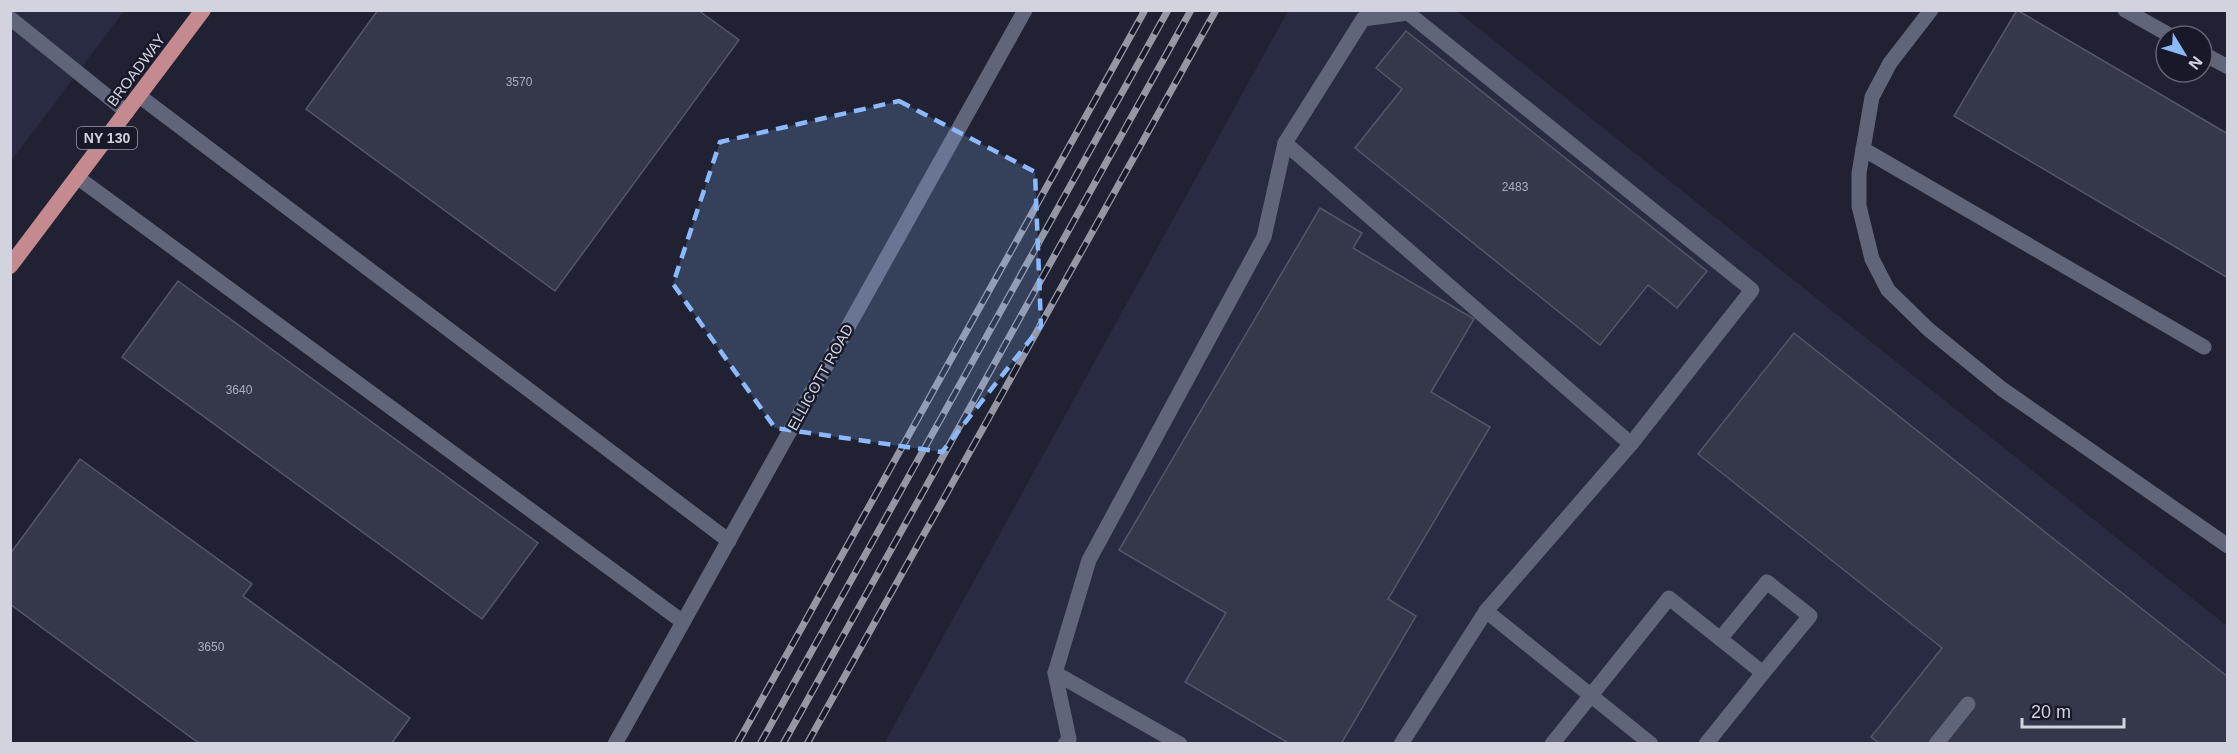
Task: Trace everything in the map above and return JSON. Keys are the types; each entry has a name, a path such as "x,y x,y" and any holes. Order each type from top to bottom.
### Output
{"highway":[{"name":"BROADWAY","path":"10,266 203,10"}],"street":[{"name":"ELLICOTT ROAD","path":"615,744 1024,10"},
{"path":"1931,10 1910,34 1890,63 1872,97 1859,173 1859,206 1872,259 1888,290 1928,329 2002,389 2228,546"},
{"path":"2125,10 2154,26"},
{"path":"1065,744 1069,739 1055,673 1089,560 1264,237 1285,143 1363,19 1408,13 1752,290 1631,444 1486,611 1401,744"},
{"path":"10,18 127,112"},
{"path":"2214,59 2228,67"},
{"path":"138,95 729,541"},
{"path":"1285,143 1631,444"},
{"path":"1863,149 2204,347"},
{"path":"77,177 682,622"},
{"path":"1706,744 1809,616 1767,582 1720,639"},
{"path":"1552,744 1670,598 1763,673"},
{"path":"1486,611 1651,744"},
{"path":"1055,673 1180,744"},
{"path":"1936,744 1968,704"}],"highlighted area":[{"path":"899,101 1035,172 1041,326 942,452 775,428 673,284 720,142"}],"shaded area":[{"path":"11,11 124,11 11,161"},
{"path":"1288,11 1457,11 2227,626 2227,743 884,744"}],"building":[{"path":"378,10 698,10 739,40 555,291 306,109"},
{"path":"2017,10 2228,134 2228,278 1954,116"},
{"path":"1406,31 1707,271 1677,308 1648,285 1600,345 1355,148 1402,89 1376,68"},
{"path":"1320,208 1362,233 1353,248 1474,319 1431,392 1490,427 1388,599 1416,616 1341,744 1290,744 1185,682 1226,613 1119,550"},
{"path":"178,281 538,543 482,619 122,357"},
{"path":"1794,333 2228,677 2228,744 1880,744 1871,737 1942,648 1698,454"},
{"path":"80,459 252,584 243,596 410,718 391,744 200,744 10,604 10,554"}],"railway":[{"path":"737,744 1145,10"},
{"path":"760,744 1168,10"},
{"path":"783,744 1191,10"},
{"path":"807,744 1216,10"}]}
